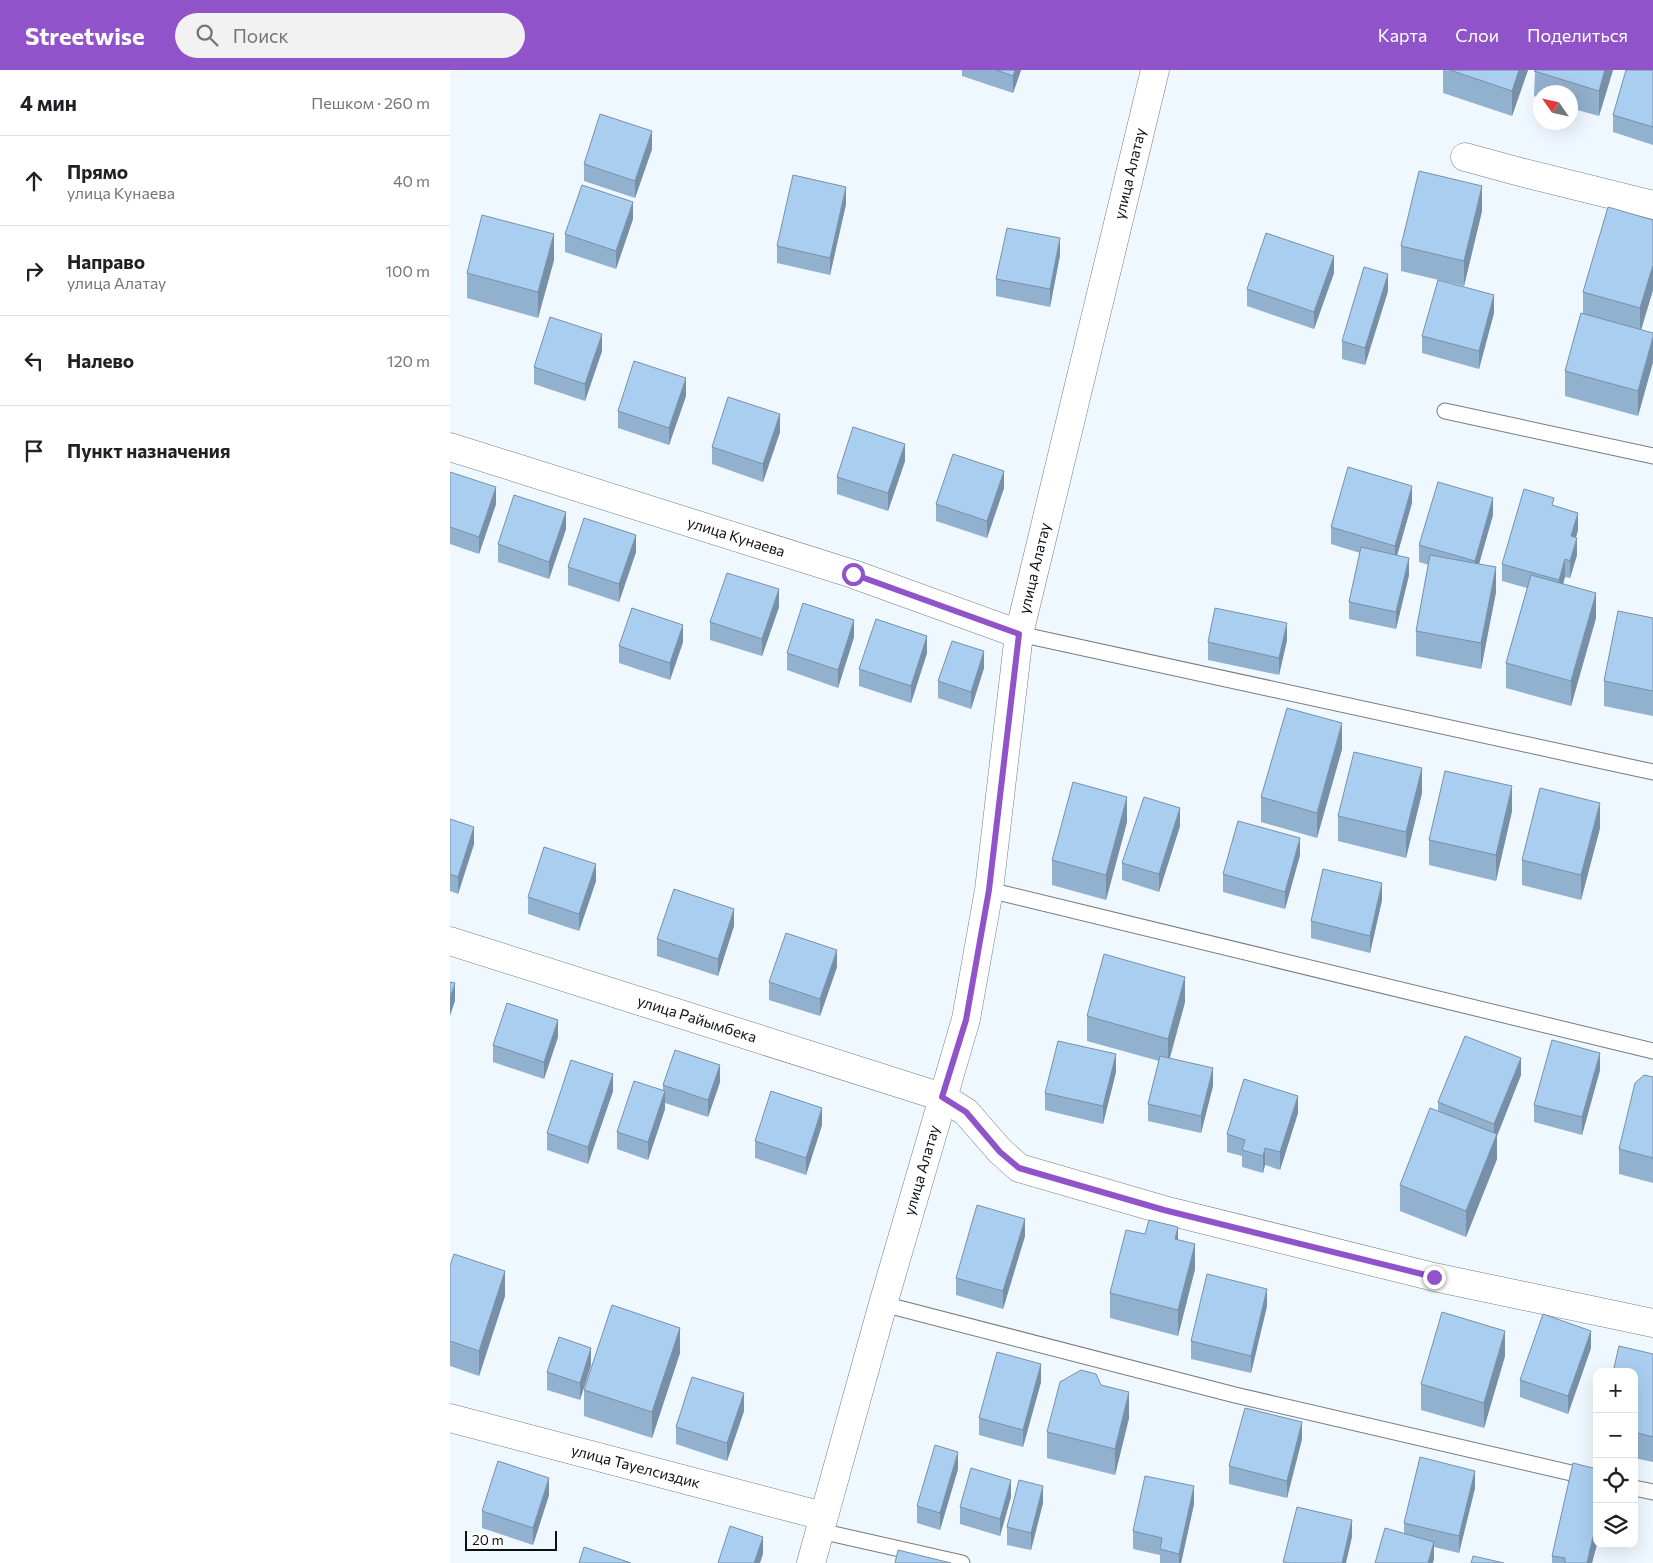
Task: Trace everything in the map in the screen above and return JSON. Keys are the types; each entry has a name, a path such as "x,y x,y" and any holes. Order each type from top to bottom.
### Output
{"street":[{"name":"улица Алатау","path":"811,1563 942,1097 966,1020 989,890 1019,634 1155,70"},
{"path":"1465,157 1653,205"},
{"name":"улица Кунаева","path":"450,447 853,574 1019,634"},
{"name":"улица Райымбека","path":"450,941 942,1097 966,1112 1000,1152 1019,1168 1164,1210 1434,1277 1653,1322"},
{"name":"улица Тауелсиздик","path":"450,1418 821,1524"}],"lane":[{"path":"1445,411 1653,456"},
{"path":"1019,634 1653,772"},
{"path":"989,890 1653,1051"},
{"path":"883,1304 1235,1395 1593,1478"},
{"path":"1638,1489 1653,1492"},
{"path":"821,1524 962,1563"}],"building":[{"path":"996,70 1015,70 1013,76"},
{"path":"1450,70 1519,70 1512,91"},
{"path":"1535,70 1605,70 1599,91"},
{"path":"1626,70 1653,70 1653,127 1613,115"},
{"path":"600,114 652,131 635,181 584,164"},
{"path":"1419,171 1482,186 1464,261 1401,246"},
{"path":"793,175 846,187 830,258 777,246"},
{"path":"582,185 633,202 616,251 565,234"},
{"path":"1608,207 1653,220 1653,265 1640,308 1583,292"},
{"path":"482,215 554,234 538,292 467,273"},
{"path":"1007,228 1060,238 1050,289 996,279"},
{"path":"1266,233 1334,256 1314,312 1247,289"},
{"path":"1364,267 1388,274 1365,348 1342,341"},
{"path":"1438,280 1494,295 1479,351 1422,336"},
{"path":"1581,313 1653,333 1638,391 1565,371"},
{"path":"550,317 602,334 585,384 534,367"},
{"path":"634,361 686,378 669,428 618,411"},
{"path":"728,397 780,414 763,464 712,447"},
{"path":"853,427 905,444 888,493 837,477"},
{"path":"953,454 1004,471 987,521 936,504"},
{"path":"1348,467 1412,486 1395,546 1331,527"},
{"path":"450,472 496,487 479,537 450,527"},
{"path":"1438,482 1493,498 1475,561 1419,545"},
{"path":"1524,489 1554,498 1552,505 1578,513 1571,536 1577,538 1570,561 1565,559 1559,580 1502,564"},
{"path":"514,495 566,512 549,562 498,544"},
{"path":"584,518 636,535 619,584 568,567"},
{"path":"1361,547 1409,558 1396,612 1349,602"},
{"path":"1430,555 1496,567 1481,643 1416,631"},
{"path":"727,573 779,589 762,639 710,622"},
{"path":"1531,575 1596,593 1571,681 1506,663"},
{"path":"803,603 854,620 838,670 787,653"},
{"path":"632,608 683,625 670,663 619,646"},
{"path":"1215,608 1287,623 1279,658 1208,642"},
{"path":"1618,611 1653,618 1653,691 1604,681"},
{"path":"876,619 927,636 911,686 859,669"},
{"path":"952,641 984,651 971,692 938,681"},
{"path":"1287,708 1342,723 1317,813 1261,797"},
{"path":"1354,752 1422,768 1406,832 1338,816"},
{"path":"1445,771 1512,786 1496,855 1429,840"},
{"path":"1073,782 1127,797 1106,875 1052,860"},
{"path":"1540,788 1600,803 1581,875 1522,860"},
{"path":"1144,797 1180,808 1159,874 1122,863"},
{"path":"450,819 474,827 458,877 450,874"},
{"path":"1238,821 1300,838 1285,892 1223,874"},
{"path":"544,847 596,864 579,914 528,897"},
{"path":"1323,869 1382,883 1370,936 1311,921"},
{"path":"674,889 734,909 718,959 657,939"},
{"path":"786,933 837,950 820,999 769,982"},
{"path":"1104,954 1185,977 1168,1039 1087,1016"},
{"path":"450,982 455,983 450,998"},
{"path":"507,1003 558,1020 544,1062 493,1045"},
{"path":"1465,1036 1521,1058 1494,1124 1438,1102"},
{"path":"1552,1040 1600,1053 1582,1117 1534,1105"},
{"path":"1058,1041 1116,1054 1103,1106 1045,1093"},
{"path":"675,1050 720,1065 708,1100 663,1085"},
{"path":"1160,1056 1213,1068 1201,1116 1148,1104"},
{"path":"571,1060 613,1074 588,1147 547,1133"},
{"path":"1644,1075 1653,1077 1653,1158 1619,1149 1635,1083"},
{"path":"1244,1079 1298,1096 1280,1152 1265,1148 1263,1156 1242,1150 1245,1140 1227,1134"},
{"path":"634,1081 665,1091 648,1142 617,1132"},
{"path":"771,1091 822,1108 806,1158 755,1141"},
{"path":"1430,1108 1497,1134 1466,1211 1400,1185"},
{"path":"977,1205 1025,1219 1003,1291 956,1278"},
{"path":"1149,1220 1178,1227 1175,1239 1195,1244 1178,1310 1110,1293 1126,1230 1145,1234"},
{"path":"454,1254 505,1271 479,1351 450,1341 450,1266"},
{"path":"1207,1274 1267,1289 1251,1356 1191,1341"},
{"path":"612,1305 680,1328 652,1412 584,1390"},
{"path":"1442,1312 1505,1331 1484,1403 1421,1384"},
{"path":"1543,1314 1591,1331 1568,1396 1520,1380"},
{"path":"559,1337 591,1348 580,1383 547,1372"},
{"path":"1619,1346 1653,1354 1653,1437 1638,1433 1638,1368 1614,1368"},
{"path":"997,1352 1041,1364 1023,1430 979,1418"},
{"path":"1081,1370 1096,1374 1101,1385 1129,1392 1115,1449 1047,1432 1060,1382"},
{"path":"692,1377 744,1393 727,1443 676,1427"},
{"path":"1245,1408 1302,1422 1287,1481 1229,1466"},
{"path":"935,1445 958,1452 940,1513 917,1506"},
{"path":"1420,1457 1475,1471 1459,1536 1404,1523"},
{"path":"498,1461 549,1478 533,1528 482,1511"},
{"path":"1573,1463 1593,1468 1593,1537 1587,1563 1565,1563 1565,1558 1552,1556"},
{"path":"971,1468 1011,1480 1000,1519 960,1507"},
{"path":"1145,1476 1194,1486 1179,1554 1160,1549 1162,1538 1133,1531"},
{"path":"1019,1480 1043,1486 1031,1533 1007,1527"},
{"path":"1297,1507 1352,1520 1342,1563 1283,1562"},
{"path":"730,1526 763,1537 754,1563 718,1563"},
{"path":"1385,1528 1434,1542 1428,1563 1375,1563"},
{"path":"584,1547 631,1563 579,1563"},
{"path":"898,1550 951,1563 895,1563"},
{"path":"1473,1556 1504,1563 1471,1563"}],"route":[{"path":"853,574 1019,634 989,890 966,1020 942,1097 966,1112 1000,1152 1019,1168 1164,1210 1434,1277"}]}
